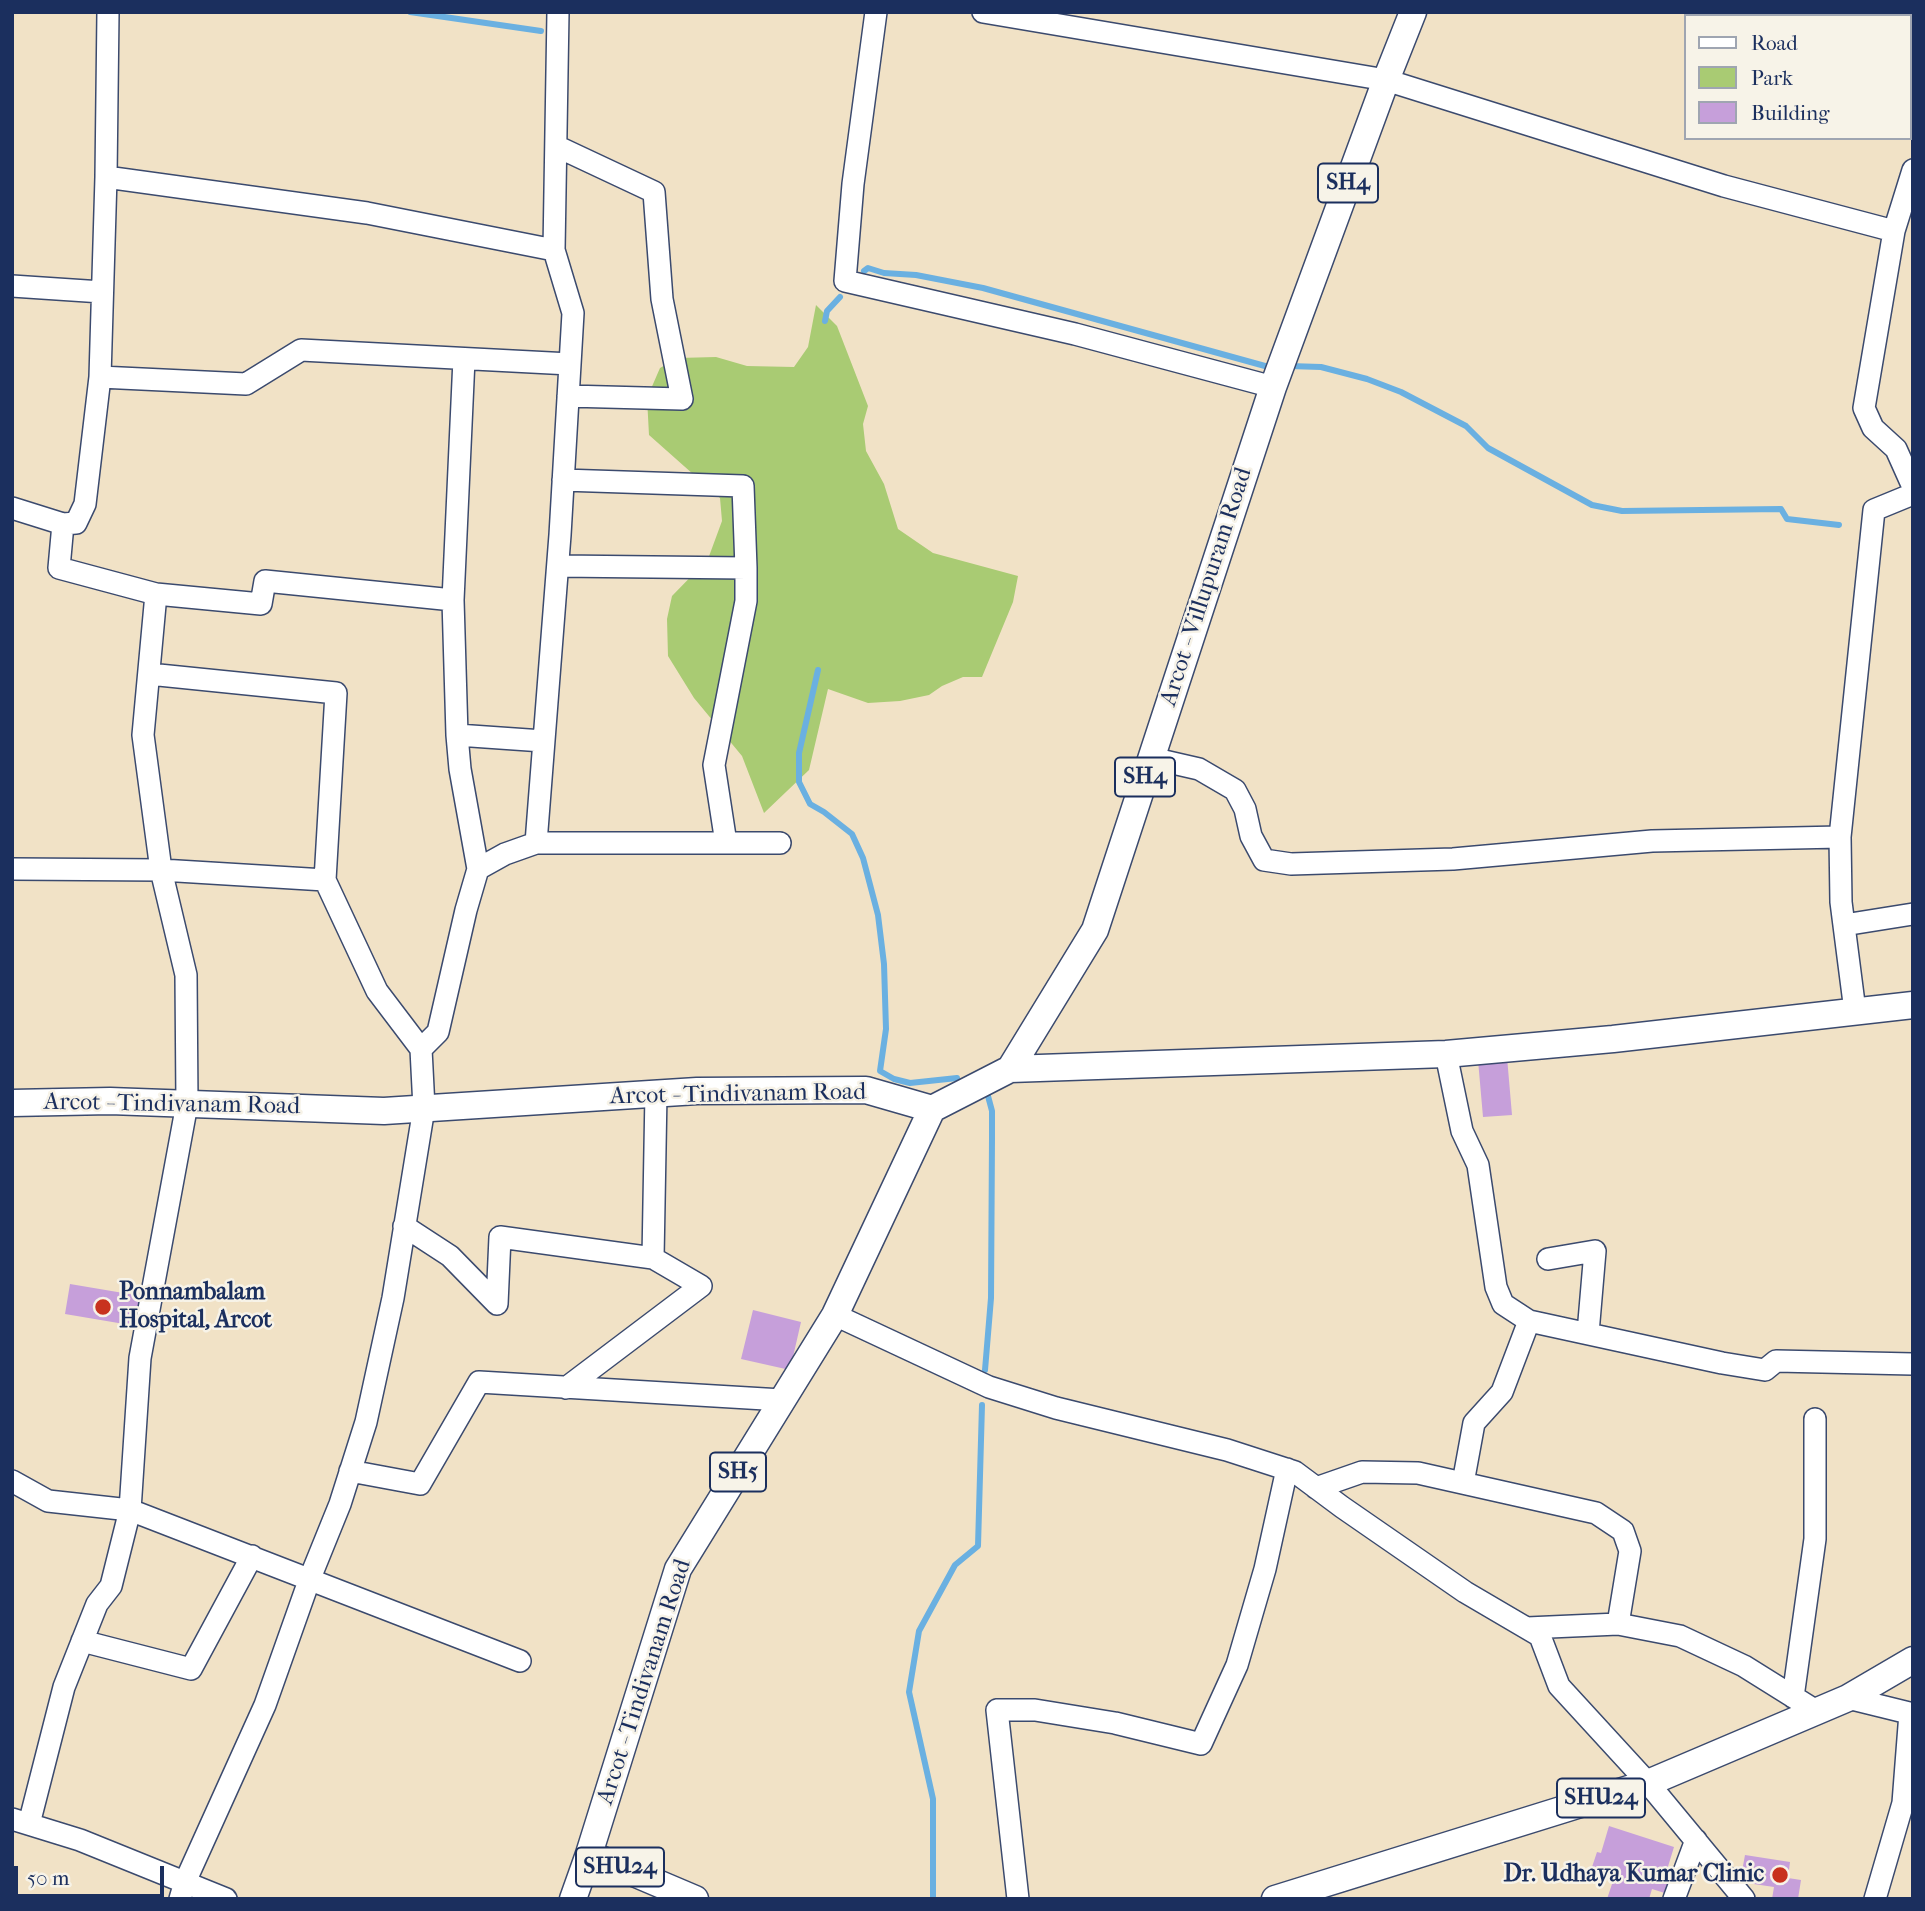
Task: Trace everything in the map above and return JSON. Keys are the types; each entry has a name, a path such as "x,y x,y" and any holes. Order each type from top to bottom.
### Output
{"main road":[{"name":"Arcot - Villupuram Road","path":"1010,1069 1095,930 1273,387 1385,80 1413,12"},
{"path":"932,1108 1010,1069 1446,1054 1613,1039 1913,1005"},
{"name":"Arcot - Tindivanam Road","path":"12,1103 110,1101 383,1111 656,1093 866,1090 932,1108 835,1315 678,1569 589,1854"},
{"name":"SHU24","path":"1275,1899 1648,1783 1848,1698 1913,1660"},
{"name":"SHU24","path":"573,1899 589,1854 695,1899"}],"street":[{"path":"12,508 64,524 76,523 85,504 100,377 108,12"},
{"path":"537,843 558,566 573,313 554,250 558,12"},
{"path":"877,12 853,184 845,281 1075,334 1273,387"},
{"path":"983,12 1385,80 1724,186 1894,230"},
{"path":"556,145 654,191 662,299 682,400 568,396"},
{"path":"1913,170 1894,230 1864,408 1873,428 1896,449 1913,487"},
{"path":"106,177 367,213 554,250"},
{"path":"12,286 102,292"},
{"path":"100,377 246,384 301,350 570,364"},
{"path":"421,1049 438,1032 466,909 478,869 460,769 453,600 464,359"},
{"path":"563,480 743,486 746,601 714,765 726,843"},
{"path":"1855,1011 1841,902 1840,837 1874,510 1913,494"},
{"path":"64,524 59,568 156,594 261,604 265,581 453,600"},
{"path":"558,566 746,568"},
{"path":"156,594 143,735 161,870 186,975 187,1104 141,1358 130,1510 111,1586 97,1604 64,1687 21,1822 80,1840 182,1891 226,1899"},
{"path":"149,674 336,693 325,880 377,991 421,1049 424,1108 393,1297 366,1422 351,1471 265,1705 182,1891"},
{"path":"457,735 543,741"},
{"path":"1151,758 1199,769 1236,790 1245,809 1251,836 1264,860 1291,864 1453,859 1652,841 1840,837"},
{"path":"478,869 505,854 537,843 780,843"},
{"path":"12,869 161,870 325,880"},
{"path":"1844,925 1913,914"},
{"path":"1446,1054 1462,1131 1478,1165 1496,1287 1503,1304 1529,1321 1765,1370 1776,1361 1913,1364"},
{"path":"653,1258 656,1093"},
{"path":"404,1226 450,1256 497,1304 500,1237 653,1258 701,1286 566,1388"},
{"path":"1548,1259 1595,1251 1588,1333"},
{"path":"835,1315 989,1387 1056,1408 1227,1450 1295,1472 1465,1592 1541,1636 1559,1686 1648,1783 1744,1899"},
{"path":"1463,1483 1474,1423 1502,1392 1529,1321"},
{"path":"351,1471 420,1484 479,1382 782,1400"},
{"path":"1793,1697 1815,1539 1815,1419"},
{"path":"1018,1899 997,1710 1035,1710 1115,1723 1201,1744 1237,1665 1265,1569 1287,1469"},
{"path":"1316,1488 1362,1472 1418,1473 1596,1513 1623,1531 1630,1551 1618,1624"},
{"path":"12,1481 48,1501 130,1510 520,1661"},
{"path":"82,1641 191,1669 252,1556"},
{"path":"1527,1628 1618,1624 1680,1636 1744,1666 1816,1711"},
{"path":"1848,1698 1911,1713 1903,1803 1875,1899"},
{"path":"1674,1899 1696,1840"}],"green space":[{"path":"816,305 837,326 868,406 863,424 866,451 884,484 898,529 933,553 1018,576 1013,602 982,677 963,677 929,695 900,701 868,703 828,689 809,770 764,813 742,756 694,698 668,656 667,619 672,596 708,559 722,521 720,498 649,435 647,398 660,368 678,358 716,357 747,366 794,367 808,347"}],"building":[{"path":"1507,1057 1512,1115 1483,1117 1478,1060"},
{"path":"70,1284 147,1297 142,1327 65,1314"},
{"path":"753,1310 801,1322 790,1370 741,1359"},
{"path":"1609,1826 1674,1847 1666,1873 1677,1877 1671,1895 1652,1889 1649,1899 1607,1899 1614,1878 1591,1870 1597,1852 1601,1853"},
{"path":"1745,1855 1790,1862 1788,1878 1801,1880 1798,1899 1772,1899 1774,1887 1740,1882"}],"waterway":[{"path":"410,12 541,31"},
{"path":"864,271 868,268 884,273 916,275 983,288 1265,366 1275,366"},
{"path":"825,321 827,311 840,297"},
{"path":"1289,366 1321,367 1367,379 1401,392 1466,426 1488,448 1592,505 1622,511 1781,509 1787,519 1839,525"},
{"path":"818,670 799,753 799,782 810,804 852,834 863,858 878,915 884,964 886,1029 880,1071 894,1079 910,1083 957,1078"},
{"path":"985,1370 991,1298 992,1111 988,1096"},
{"path":"933,1899 933,1799 909,1692 919,1631 955,1565 978,1546 982,1405"}],"place":[{"name":"Ponnambalam Hospital, Arcot","path":"103,1307"},
{"name":"Dr. Udhaya Kumar Clinic","path":"1780,1875"}]}
